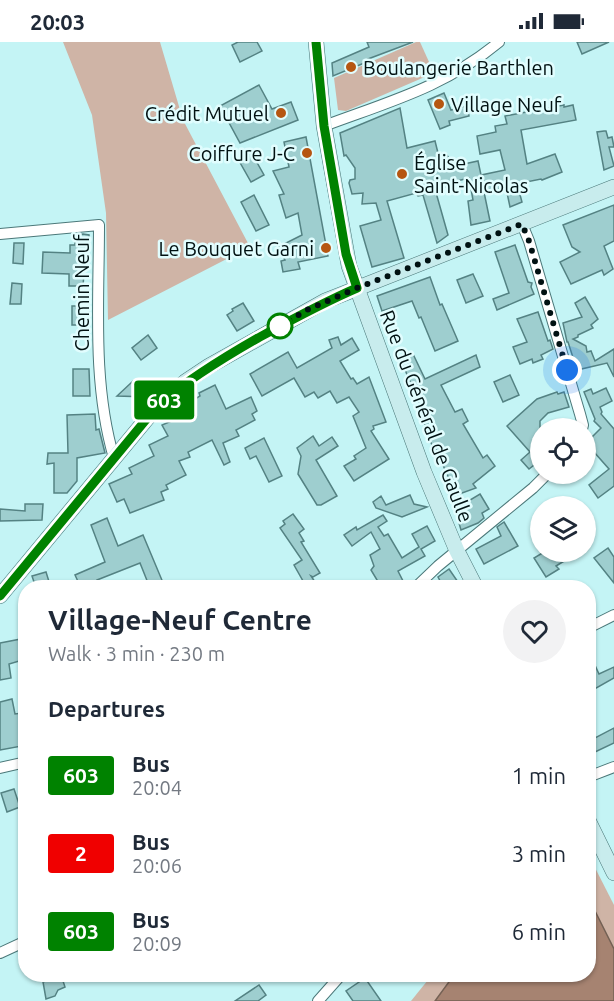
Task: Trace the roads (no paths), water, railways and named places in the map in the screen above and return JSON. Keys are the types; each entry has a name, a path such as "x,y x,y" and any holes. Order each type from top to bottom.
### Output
{"main road":[{"name":"Rue du Général de Gaulle","path":"316,42 324,126 346,254 423,472 472,580"},
{"path":"0,596 159,404 185,382 307,310 357,288 614,187"},
{"path":"596,836 614,873"}],"street":[{"path":"324,126 438,83 478,59 499,42"},
{"path":"522,224 581,418"},
{"name":"Chemin Neuf","path":"0,234 99,225 99,378 108,437 114,458"},
{"path":"424,580 537,484"},
{"path":"596,624 614,615"},
{"path":"0,768 18,764"},
{"path":"596,774 614,767"},
{"path":"0,953 18,944"},
{"path":"318,1001 335,982"}],"place":[{"name":"Boulangerie Barthlen","path":"351,67"},
{"name":"Village Neuf","path":"439,104"},
{"name":"Crédit Mutuel","path":"281,113"},
{"name":"Coiffure J-C","path":"307,153"},
{"name":"Église Saint-Nicolas","path":"402,174"},
{"name":"Le Bouquet Garni","path":"326,248"}]}
